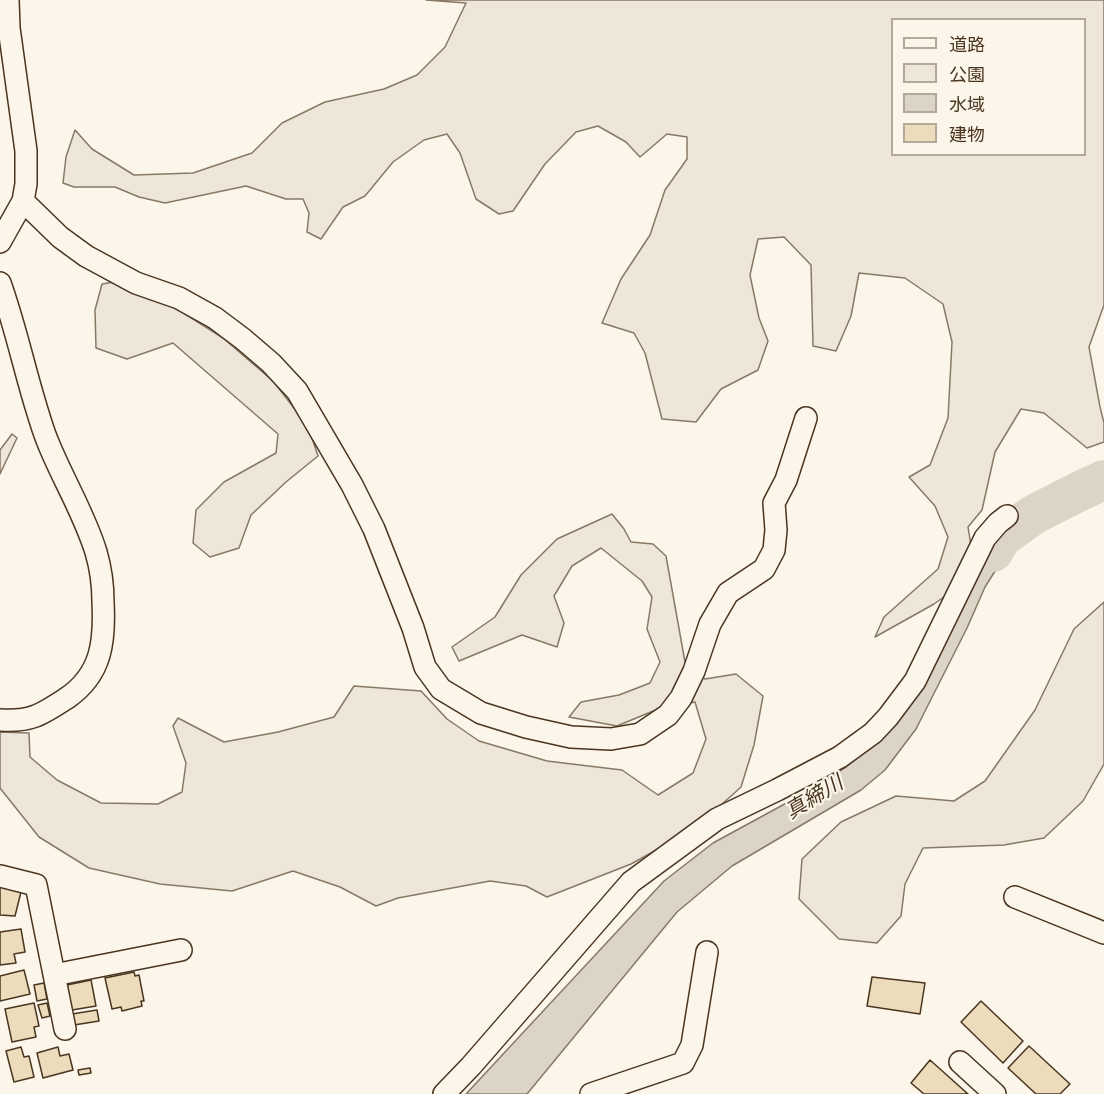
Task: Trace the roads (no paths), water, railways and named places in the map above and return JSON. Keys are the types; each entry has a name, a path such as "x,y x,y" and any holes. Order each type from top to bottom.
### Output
{"street":[{"path":"0,242 23,201 26,184 26,151 9,28 8,0"},
{"path":"23,201 60,237 86,256 136,282 179,298 215,318 271,363 297,391 352,485 374,529 413,628 425,667 441,689 481,713 526,727 571,737 611,739 640,734 668,716 690,680 710,624 728,593 764,569 774,550 776,530 774,503 786,480 806,418"},
{"path":"0,283 11,313 24,368 46,439 83,518 96,552 102,576 105,627 100,656 88,679 73,694 34,718 16,721 0,720"},
{"path":"444,1094 631,882 717,819 840,757 873,733 915,681 985,538 1007,516"},
{"path":"0,876 36,885 64,1029"},
{"path":"1015,897 1104,933"},
{"path":"54,975 181,950"},
{"path":"591,1094 683,1063 692,1045 707,952"},
{"path":"960,1062 994,1094"}],"water":[{"path":"1033,515 985,587 916,729 885,770 861,790 732,866 677,912 527,1094 466,1094 664,881 713,843 803,794 846,767 878,740 974,572 1006,523"}],"waterway":[{"name":"真締川","path":"993,552 1001,538 1033,515 1104,480"}]}
